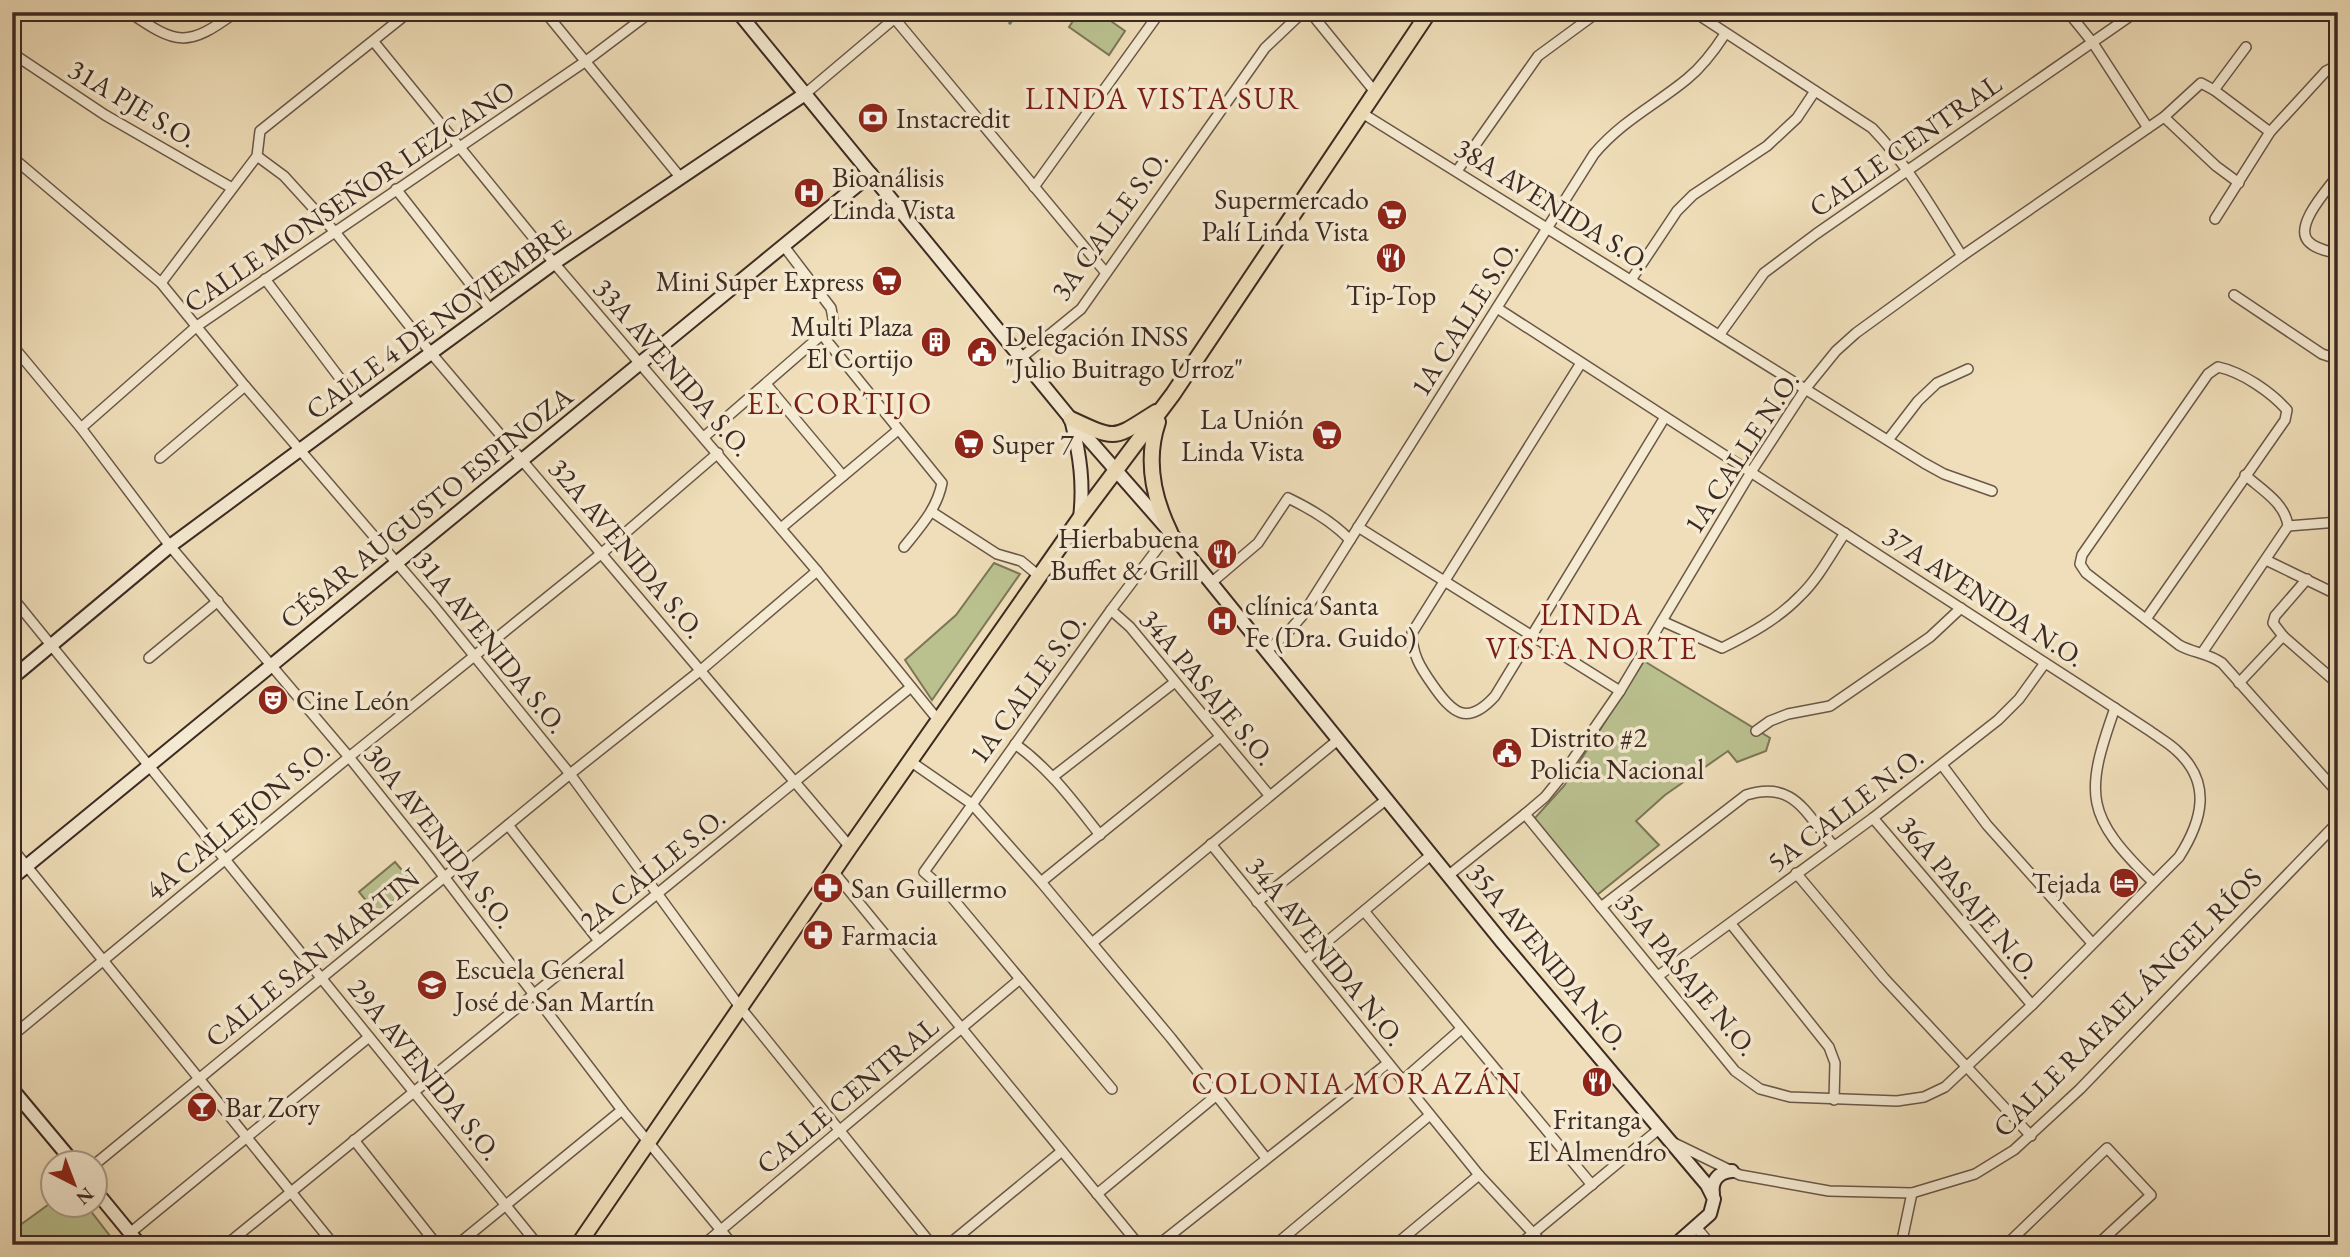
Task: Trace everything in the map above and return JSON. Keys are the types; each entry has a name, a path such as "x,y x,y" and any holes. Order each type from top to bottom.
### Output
{"main road":[{"path":"578,1245 938,720 1080,518 1163,408 1429,12"},
{"path":"1071,419 1103,434 1112,435 1122,433 1163,408"},
{"path":"1163,408 1153,437 1151,462 1153,487 1170,532"}],"street":[{"path":"129,12 158,32 176,39 194,38 212,30 236,12"},
{"path":"161,283 257,156 260,131 267,123 409,12"},
{"path":"545,12 680,177"},
{"name":"CALLE MONSEÑOR LEZCANO","path":"80,428 197,326 586,61 651,12"},
{"path":"738,12 1071,419 1170,532"},
{"path":"1034,187 1160,12"},
{"name":"3A CALLE S.O.","path":"1021,358 1081,309 1265,48 1303,12"},
{"path":"1310,12 1375,92"},
{"path":"1457,171 1538,56 1598,12"},
{"path":"1694,12 1872,128 1907,172 1962,256"},
{"path":"2068,12 2092,43 2148,128"},
{"name":"CALLE CENTRAL","path":"1720,334 1765,273 1816,234 2136,12"},
{"path":"899,15 1105,273"},
{"name":"CALLE 4 DE NOVIEMBRE","path":"12,678 170,546 554,263 804,94 899,15"},
{"name":"1A CALLE S.O.","path":"1267,651 1302,616 1594,154 1611,134 1688,79 1710,57 1725,34"},
{"name":"33A AVENIDA S.O.","path":"374,42 554,263 718,453 938,720"},
{"path":"2246,47 2214,90 2270,132"},
{"name":"31A PJE S.O.","path":"12,53 106,115 232,188"},
{"path":"2215,219 2270,132 2326,71 2338,65"},
{"name":"1A CALLE N.O.","path":"1449,876 1545,797 1558,781 1620,691 1751,472 1806,388 1836,351 1856,333 1962,256 2164,117 2196,86 2201,83 2214,90"},
{"path":"1631,280 1677,211 1693,195 1767,146 1797,118 1815,91"},
{"name":"38A AVENIDA S.O.","path":"1362,113 1944,474 1992,491"},
{"path":"2164,117 2216,166 2239,183"},
{"name":"32A AVENIDA S.O.","path":"257,156 284,176 335,232 431,352 850,847"},
{"name":"31A AVENIDA S.O.","path":"12,157 161,283 570,774 740,1007 932,1245"},
{"name":"CÉSAR AUGUSTO ESPINOZA","path":"12,878 870,174"},
{"path":"2338,175 2309,215 2303,229 2307,240 2317,248 2338,254"},
{"path":"396,189 490,310"},
{"path":"704,437 834,324 831,308 783,245"},
{"path":"265,279 360,405"},
{"path":"2234,295 2322,355 2333,358 2338,356"},
{"name":"37A AVENIDA N.O.","path":"1497,308 2177,750 2190,765 2199,784 2202,802 2191,839 2179,857 2092,943"},
{"path":"823,336 942,483 932,512 904,547"},
{"name":"30A AVENIDA S.O.","path":"12,345 80,428 170,546 349,757 647,1142 733,1245"},
{"path":"1581,363 1412,633 1412,647 1417,662 1446,705 1457,712 1473,713 1484,708 1495,695 1665,417"},
{"path":"2146,618 2285,420 2287,410 2279,400 2231,370 2218,367 2208,374 2082,555 2080,564 2086,573 2179,645 2190,651 2213,656 2222,663 2338,793"},
{"path":"1888,440 1918,401 1937,383 1968,369"},
{"path":"766,384 843,476"},
{"path":"160,458 245,386"},
{"path":"1071,419 1083,480 1080,518"},
{"path":"780,527 898,430"},
{"name":"4A CALLEJON S.O.","path":"12,1036 349,757 602,553 718,453"},
{"path":"2202,653 2288,526 2287,515 2280,505 2245,475"},
{"path":"1211,583 1258,543 1288,498 1322,516 1350,540"},
{"path":"932,512 998,554 1021,561 1040,576"},
{"path":"2288,526 2338,522"},
{"path":"1358,527 1620,691"},
{"name":"1A CALLE S.O.","path":"1020,979 949,894 923,872 1170,532"},
{"name":"35A AVENIDA N.O.","path":"1170,532 1502,942 1660,1129 1713,1200"},
{"path":"1662,621 1722,648 1781,614 1802,594 1845,533"},
{"path":"2266,561 2338,595"},
{"name":"CALLE SAN MARTIN","path":"108,1154 570,774 701,670 817,571"},
{"path":"2307,579 2275,616 2273,623 2275,629 2338,684"},
{"name":"29A AVENIDA S.O.","path":"12,597 538,1245"},
{"path":"149,659 218,601"},
{"path":"1756,731 1770,721 1788,714 1830,706 1930,637 1961,608"},
{"name":"34A PASAJE S.O.","path":"1111,610 1130,627 1269,795"},
{"path":"2239,683 2283,636"},
{"name":"5A CALLE N.O.","path":"1658,976 1942,765 2005,713 2019,699 2045,663"},
{"path":"1054,776 1175,682"},
{"name":"2A CALLE S.O.","path":"226,1245 911,687"},
{"path":"2115,708 2101,748 2094,797 2112,837 2128,858 2153,882"},
{"path":"1041,882 1220,737"},
{"path":"1092,943 1339,739"},
{"path":"1015,744 1054,776 1100,835"},
{"path":"910,761 972,804 1041,882 1218,1094 1266,1158"},
{"path":"1942,765 1987,825 2092,943"},
{"path":"1601,907 1746,795 1763,790 1782,792 1798,804 1833,845"},
{"path":"1257,902 1387,799"},
{"name":"35A PASAJE N.O.","path":"1525,814 1735,1071 1760,1088 1790,1097 1897,1101 1924,1097 1945,1087 2032,1005 2092,943"},
{"name":"36A PASAJE N.O.","path":"1872,818 2032,1005"},
{"name":"CALLE RAFAEL ÁNGEL RÍOS","path":"1669,1141 1740,1175 1829,1191 1912,1193 1975,1174 2005,1157 2031,1136 2338,822"},
{"path":"508,825 599,941"},
{"name":"34A AVENIDA N.O.","path":"1211,844 1479,1175 1544,1245"},
{"path":"12,848 334,1245"},
{"path":"1305,961 1431,855"},
{"path":"833,871 1139,1245"},
{"path":"1796,873 1884,978 2031,1136"},
{"path":"1364,911 1592,1185"},
{"path":"1731,924 1829,1047 1835,1063 1834,1100"},
{"path":"1020,979 1112,1088"},
{"name":"CALLE CENTRAL","path":"703,1245 1020,979"},
{"path":"1402,1080 1461,1029"},
{"path":"130,1233 369,1037"},
{"path":"1158,1245 1388,1063"},
{"path":"12,1089 61,1148"},
{"path":"1097,1194 1218,1094"},
{"path":"457,1245 622,1110"},
{"path":"1275,1245 1430,1115"},
{"path":"1519,1245 1660,1129"},
{"path":"354,1140 437,1245"},
{"path":"2006,1245 2107,1148 2151,1195 2097,1245"},
{"path":"948,1245 1062,1151"},
{"path":"1675,1245 1710,1214 1716,1178 1721,1173 1732,1171"},
{"path":"1395,1245 1479,1175"},
{"path":"1901,1245 1912,1193"},
{"path":"108,1206 140,1245"},
{"path":"1696,1227 1711,1245"}],"green space":[{"path":"1079,12 1098,12 1125,31 1109,55 1069,27"},
{"path":"994,563 1020,574 932,700 905,660 956,615"},
{"path":"1644,661 1770,738 1766,751 1737,762 1728,751 1665,795 1636,821 1659,845 1597,895 1534,819 1564,786"},
{"path":"395,862 414,884 377,914 359,892"},
{"path":"38,1212 38,1218 96,1218 117,1245 12,1245 12,1231"}],"waterway":[{"path":"1010,23 1016,12"}],"place":[{"name":"Instacredit","path":"873,118"},
{"name":"Bioanálisis Linda Vista","path":"809,193"},
{"name":"Supermercado Palí Linda Vista","path":"1392,215"},
{"name":"Tip-Top","path":"1391,258"},
{"name":"Mini Super Express","path":"887,281"},
{"name":"Multi Plaza El Cortijo","path":"936,342"},
{"name":"Delegación INSS \"Julio Buitrago Urroz\"","path":"982,352"},
{"name":"La Unión Linda Vista","path":"1327,435"},
{"name":"Super 7","path":"969,444"},
{"name":"Hierbabuena Buffet & Grill","path":"1222,554"},
{"name":"clínica Santa Fe (Dra. Guido)","path":"1222,621"},
{"name":"Cine León","path":"273,700"},
{"name":"Distrito #2 Policia Nacional","path":"1507,753"},
{"name":"Tejada","path":"2124,883"},
{"name":"San Guillermo","path":"828,888"},
{"name":"Farmacia","path":"818,935"},
{"name":"Escuela General José de San Martín","path":"432,985"},
{"name":"Fritanga El Almendro","path":"1597,1082"},
{"name":"Bar Zory","path":"202,1107"}],"district":[{"name":"LINDA VISTA SUR","path":"1163,98"},
{"name":"EL CORTIJO","path":"840,403"},
{"name":"LINDA VISTA NORTE","path":"1592,631"},
{"name":"COLONIA MORAZÁN","path":"1357,1083"}]}
